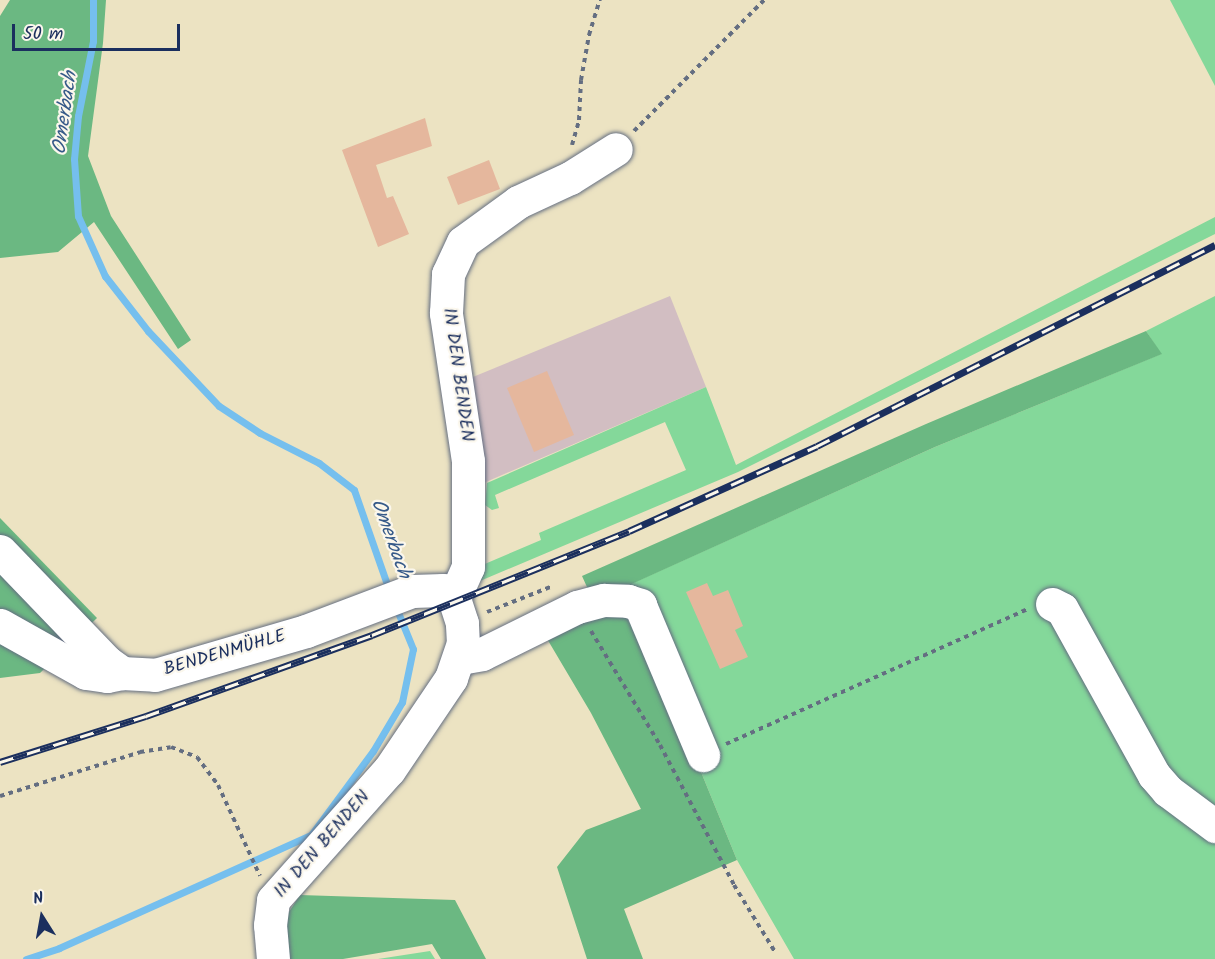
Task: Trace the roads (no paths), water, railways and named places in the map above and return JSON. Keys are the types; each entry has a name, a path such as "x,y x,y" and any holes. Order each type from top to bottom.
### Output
{"street":[{"name":"IN DEN BENDEN","path":"273,959 270,925 273,900 389,770 451,678 460,658 440,600 468,567 468,460 446,313 448,274 463,242 518,202 570,178 616,149"},
{"path":"0,551 106,662 122,673"},
{"path":"460,658 482,654 568,595 628,601 640,605 703,755"},
{"name":"BENDENMÜHLE","path":"0,625 86,673 107,676 122,673 155,675 306,631 364,610 440,600"},
{"path":"1052,604 1062,609 1154,775 1168,791 1215,826"}],"waterway":[{"name":"Omerbach","path":"93,0 93,41 78,116 74,159 78,216 105,276 148,331 219,406 260,433 319,463 354,490 389,590"},
{"name":"Omerbach","path":"26,959 59,948 311,835 373,751 402,702 413,649 395,605"}],"railway":[{"path":"0,762 146,716 372,635 629,531 817,446 1215,245"}]}
